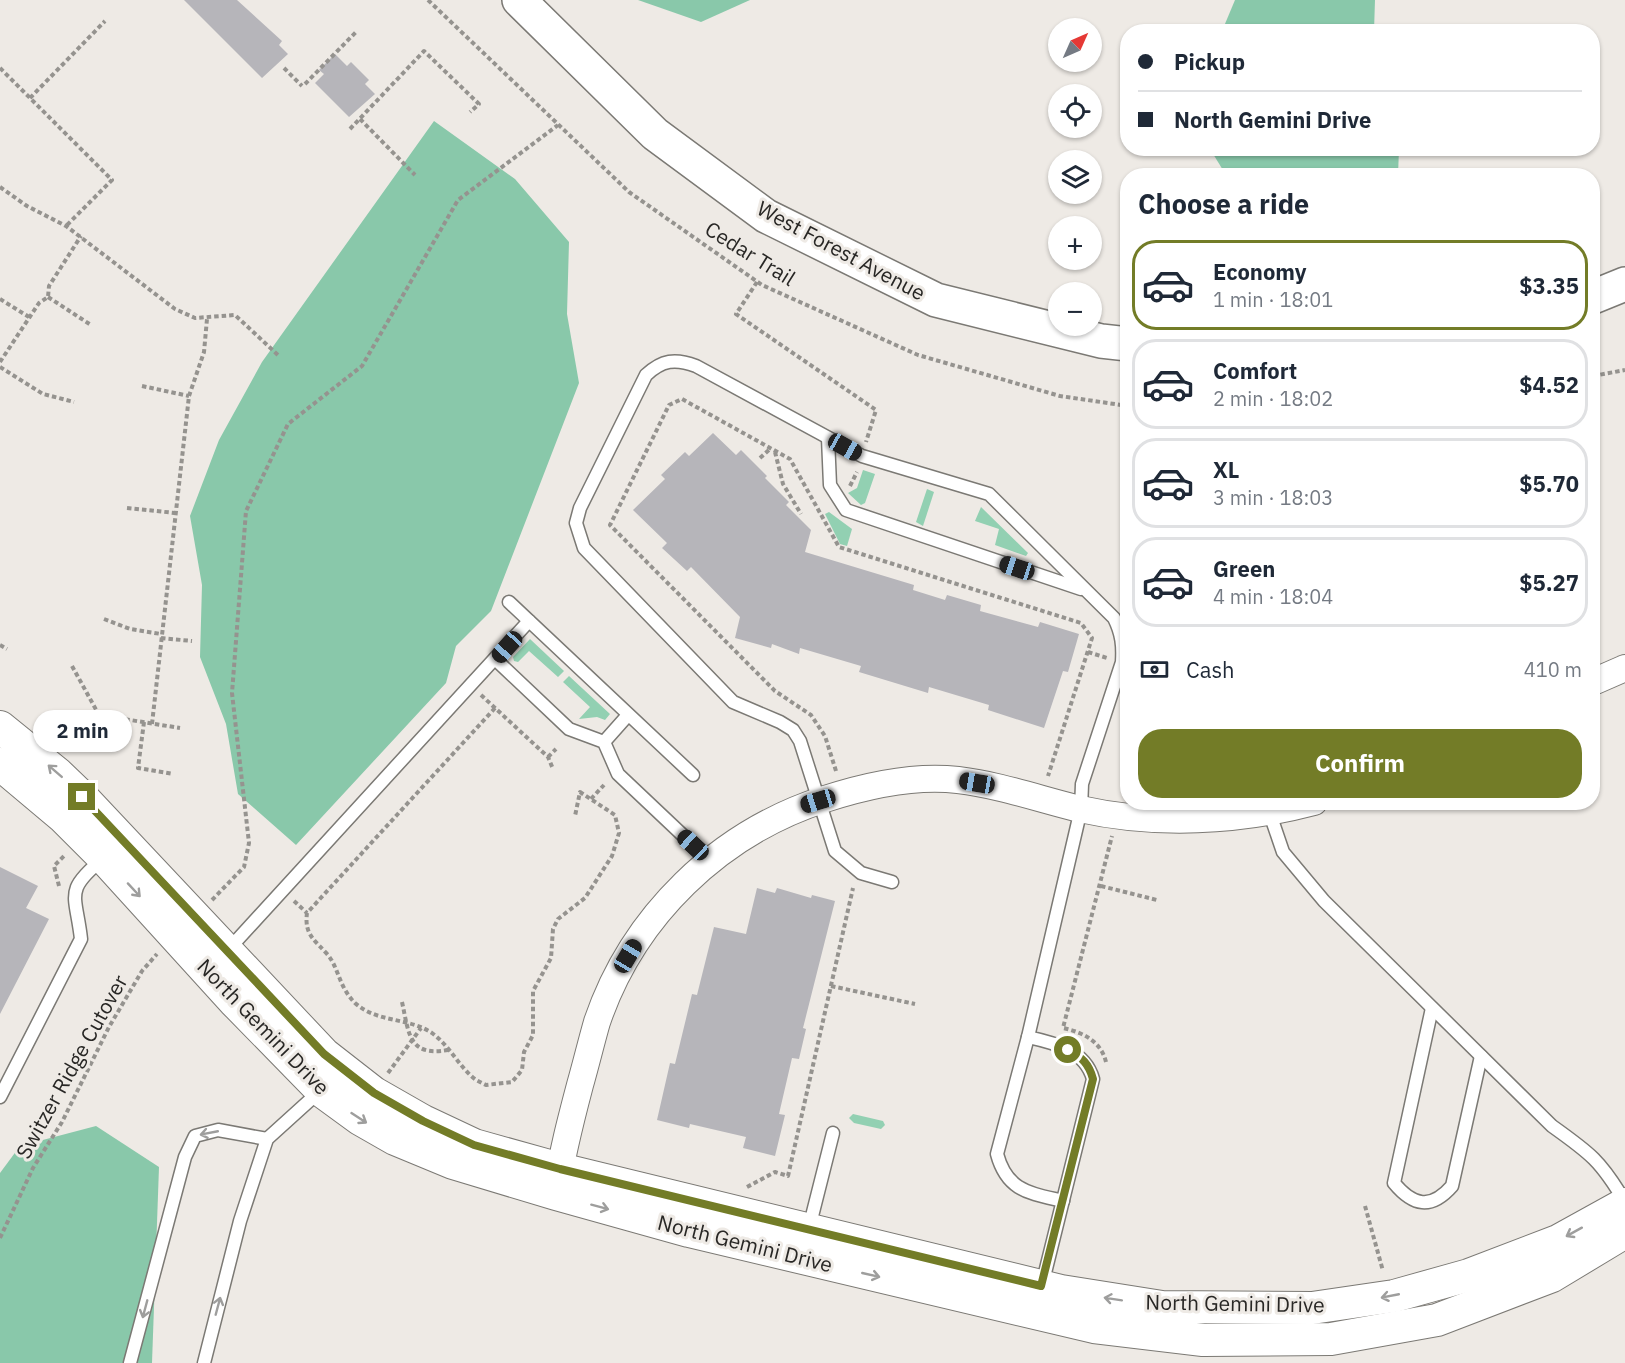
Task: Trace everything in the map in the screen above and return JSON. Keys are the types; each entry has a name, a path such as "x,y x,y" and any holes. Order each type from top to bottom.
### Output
{"main road":[{"name":"West Forest Avenue","path":"519,0 655,134 766,216 936,300 1101,341 1120,343"},
{"path":"1600,294 1625,284"}],"street":[{"path":"1600,679 1625,668"},
{"name":"North Gemini Drive","path":"0,727 58,774 82,797 324,1054 374,1093 423,1121 558,1182 689,1231 1094,1327 1203,1340 1331,1339 1437,1320 1552,1276 1625,1233"},
{"name":"North Gemini Drive","path":"0,764 63,817 104,858 234,1000 321,1090 360,1119 395,1138 453,1163 809,1229 1041,1286 1162,1307 1312,1308 1394,1296 1469,1275 1558,1241 1625,1203"},
{"path":"558,1182 598,1021 619,971 646,926 683,884 710,860 753,830 795,808 843,793 904,781 956,779 1020,791 1081,809 1164,821 1270,814 1285,810"}],"lane":[{"path":"892,882 861,873 840,857 827,832 800,741 793,730 733,702 584,548 576,523 580,508 646,375 656,365 679,360 696,366 862,456 989,494 1114,618 1120,629"},
{"path":"828,438 827,466 830,485 846,510 858,516 1086,590"},
{"path":"509,602 693,775"},
{"path":"227,951 472,686 529,621"},
{"path":"495,659 569,729 604,742 618,774 710,860"},
{"path":"1063,1201 1015,1187 1002,1172 997,1154 1029,1037 1081,809 1082,784 1120,668"},
{"path":"604,742 628,715"},
{"path":"1270,814 1283,852 1324,901 1552,1126 1594,1156 1607,1171 1625,1203"},
{"path":"0,1097 81,939 79,917 73,899 81,879 104,858"},
{"path":"1432,1008 1394,1183 1406,1197 1422,1203 1441,1199 1452,1186 1481,1056"},
{"path":"1029,1037 1056,1043 1080,1056 1090,1068 1093,1079 1041,1286"},
{"path":"204,1363 240,1221 267,1140 321,1090"},
{"path":"130,1363 185,1157 195,1136 218,1131 267,1140"},
{"path":"809,1229 833,1133"}],"path":[{"name":"Cedar Trail","path":"428,0 629,192 757,282 918,356 1060,396 1120,405"},
{"path":"30,98 105,21"},
{"path":"284,68 303,85 356,32"},
{"path":"350,129 424,51 478,104 470,112"},
{"path":"0,68 112,180 66,226"},
{"path":"360,119 415,175"},
{"path":"208,904 244,867 249,843 232,693 246,511 288,424 362,366 458,200 558,125"},
{"path":"0,187 27,206 81,236 175,309 195,318 207,319 228,314 240,317 279,356"},
{"path":"48,297 49,286 81,236"},
{"path":"757,282 736,314 876,410 853,485 815,505"},
{"path":"0,362 39,303 48,297"},
{"path":"48,297 91,325"},
{"path":"0,299 30,317"},
{"path":"152,724 189,396 204,352 207,319"},
{"path":"0,367 43,394 74,402"},
{"path":"1600,375 1625,370"},
{"path":"142,386 189,396"},
{"path":"836,771 825,736 811,715 775,692 610,525 669,405 682,399 790,459 839,547 1081,623 1092,638 1048,776"},
{"path":"760,458 773,450"},
{"path":"773,450 783,484 801,514"},
{"path":"127,508 175,513"},
{"path":"104,619 130,629 192,641"},
{"path":"0,645 7,649"},
{"path":"72,666 99,715 180,728"},
{"path":"472,686 548,757 553,769"},
{"path":"495,708 307,913 305,924 310,938 328,955 340,983 356,1003 380,1017 406,1022 438,1038 466,1072 486,1085 512,1082 522,1070 524,1052 535,1027 533,991 551,958 554,929 558,919 585,898 616,845 619,833 615,815 580,792 575,816"},
{"path":"144,722 138,768 173,774"},
{"path":"548,757 555,749"},
{"path":"591,799 604,785"},
{"path":"59,886 54,866 66,854"},
{"path":"746,1188 775,1172 788,1176 853,888 847,884"},
{"path":"1101,886 1157,900"},
{"name":"Switzer Ridge Cutover","path":"0,1238 33,1168 62,1122 109,1027 142,971 163,947"},
{"path":"831,986 915,1004"},
{"path":"402,1002 412,1041 428,1052 449,1050"},
{"path":"383,1080 421,1028"},
{"path":"1365,1206 1385,1278"}],"green space":[{"path":"638,0 750,0 701,22"},
{"path":"1235,0 1375,0 1374,24 1225,24"},
{"path":"434,121 515,179 569,242 567,314 579,383 491,611 456,646 446,683 296,845 238,794 226,724 200,657 202,585 190,516 219,440 262,362"},
{"path":"1214,156 1399,156 1398,168 1222,168"},
{"path":"863,470 875,474 865,503 861,505 848,493 857,488"},
{"path":"927,489 934,492 923,526 916,522"},
{"path":"981,507 1028,553 1026,556 995,545 999,529 975,521"},
{"path":"829,512 852,529 847,546 840,544 825,514"},
{"path":"530,639 564,671 558,677 529,651 518,662 514,661 513,657"},
{"path":"569,676 610,714 605,720 597,717 579,719 590,707 563,682"},
{"path":"853,1114 883,1121 885,1125 881,1129 854,1123 849,1118"},
{"path":"96,1126 159,1167 152,1363 0,1363 0,1173 20,1146"}],"building":[{"path":"184,0 237,0 282,41 279,45 288,54 262,78"},
{"path":"335,54 347,66 351,62 369,80 365,84 375,94 349,117 315,83 324,74 319,70"},
{"path":"713,433 736,455 741,450 767,476 765,478 789,502 786,505 811,530 805,552 914,585 913,590 945,600 947,595 981,605 980,611 1038,627 1040,622 1079,634 1068,672 1063,671 1044,728 988,710 989,705 929,687 928,693 859,672 861,666 800,648 799,654 772,644 771,648 735,638 740,617 691,567 687,571 662,548 667,543 633,510 665,479 661,475 685,452 689,456"},
{"path":"0,867 38,886 26,908 49,919 0,1014"},
{"path":"757,888 775,893 777,888 811,898 812,895 835,901 803,1028 806,1029 799,1059 792,1058 779,1114 785,1115 775,1156 743,1148 746,1137 690,1124 689,1128 657,1120 670,1063 675,1064 692,994 697,995 714,927 746,934"}],"route":[{"path":"82,797 324,1054 374,1093 423,1121 474,1145 560,1169 1041,1286 1093,1079 1090,1068 1080,1056 1068,1050"}]}
